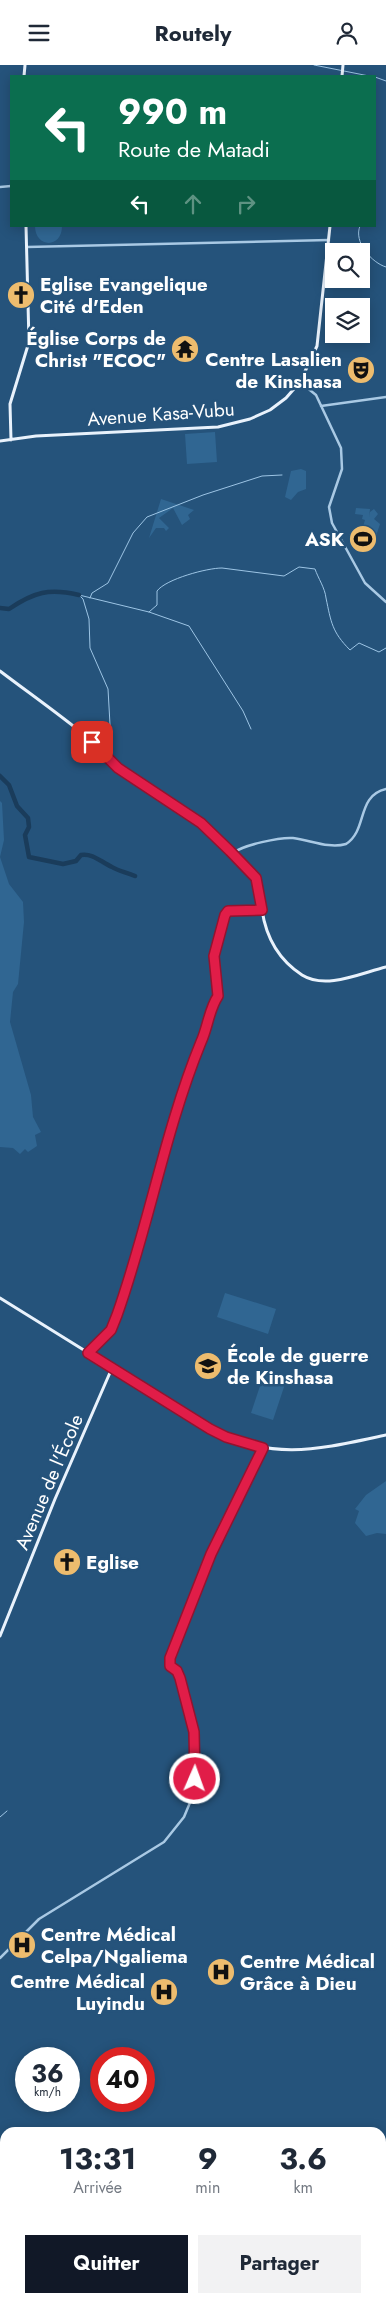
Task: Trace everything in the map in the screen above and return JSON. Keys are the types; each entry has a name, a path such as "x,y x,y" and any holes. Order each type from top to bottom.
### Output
{"main road":[{"path":"11,440 10,404 28,345 26,227"},
{"name":"Avenue Kasa-Vubu","path":"0,441 36,436 223,426 250,419 270,410 286,398 300,382 312,359 319,338 330,227"},
{"path":"0,671 68,722 118,768 201,823 233,853 256,878 267,932 278,953 296,971 309,979 318,981 340,979 386,967"},
{"path":"0,1298 210,1429 226,1437 263,1448 289,1451 336,1445 386,1435"},
{"name":"Avenue de l'École","path":"0,1636 55,1499 112,1367"}],"street":[{"path":"26,247 329,241"},
{"path":"300,382 314,392 341,448 343,457 342,469 329,505 332,523 365,583 386,602"},
{"path":"321,406 386,397"},
{"path":"233,853 240,849 287,838 334,846 346,844 356,833 367,801 374,794 386,789"},
{"path":"88,1353 111,1330 117,1315 186,1079 210,1020 212,1003 218,996 214,956 222,921 228,911 262,910"},
{"path":"0,1958 39,1919 164,1842 190,1808 195,1779 194,1732 180,1678 177,1671 170,1666 170,1658 211,1554 263,1448"}],"shaded area":[{"path":"35,227 62,227 61,234 53,242 44,242 39,239"},
{"path":"215,432 217,462 187,464 185,434"},
{"path":"301,469 306,471 306,489 298,492 291,500 285,497 291,471"},
{"path":"161,499 194,510 188,515 190,519 182,525 173,508 159,518 169,528 166,531 164,528 156,528 149,538"},
{"path":"356,508 370,509 369,517 370,512 374,509 378,514 374,519 380,524 376,536 359,546 352,532 355,529 362,530 365,520 362,519 363,515 355,514"},
{"path":"0,801 2,803 4,840 0,857"},
{"path":"0,857 9,884 23,902 24,922 18,984 13,992 10,1022 31,1095 33,1117 41,1132 35,1135 37,1146 28,1152 25,1149 20,1154 13,1148 0,1147"},
{"path":"225,1293 276,1309 268,1334 217,1317"},
{"path":"264,1374 286,1381 273,1420 251,1413"},
{"path":"386,1481 386,1534 377,1533 366,1536 355,1523 359,1511 355,1509 366,1495"}],"waterway":[{"path":"314,65 364,75"},
{"path":"376,77 386,81"},
{"path":"360,227 359,239 361,245 375,261 386,267"},
{"path":"90,598 92,593 108,583 133,533 147,517 203,495 262,476 282,475"},
{"path":"149,612 157,605 157,591 169,582 197,572 222,568 284,576 299,567 315,569 324,591 333,626 344,644 350,650 359,643 379,652 386,648"},
{"path":"0,608 9,609 34,595 42,593 59,592 79,595"},
{"path":"79,595 149,612 189,626 243,711 251,729"},
{"path":"79,595 83,599 89,619 90,648 108,689 111,742"},
{"path":"0,776 9,785 17,806 28,818 29,827 25,835 29,857 63,864 76,861 81,855 89,855 117,870 135,876"},
{"path":"0,1817 7,1811"}],"place":[{"name":"Eglise Evangelique Cité d'Eden","path":"21,295"},
{"name":"Église Corps de Christ \"ECOC\"","path":"185,349"},
{"name":"Centre Lasalien de Kinshasa","path":"361,370"},
{"name":"ASK","path":"363,539"},
{"name":"École de guerre de Kinshasa","path":"208,1366"},
{"name":"Eglise","path":"67,1562"},
{"name":"Centre Médical Celpa/Ngaliema","path":"22,1945"},
{"name":"Centre Médical Grâce à Dieu","path":"221,1972"},
{"name":"Centre Médical Luyindu","path":"164,1992"}],"route":[{"path":"92,742 118,768 211,831 256,878 262,910 228,911 225,915 214,956 218,996 212,1003 210,1020 186,1079 117,1315 111,1330 88,1353 210,1429 226,1437 263,1448 211,1554 170,1658 170,1666 177,1671 180,1678 194,1732 195,1779"}]}
